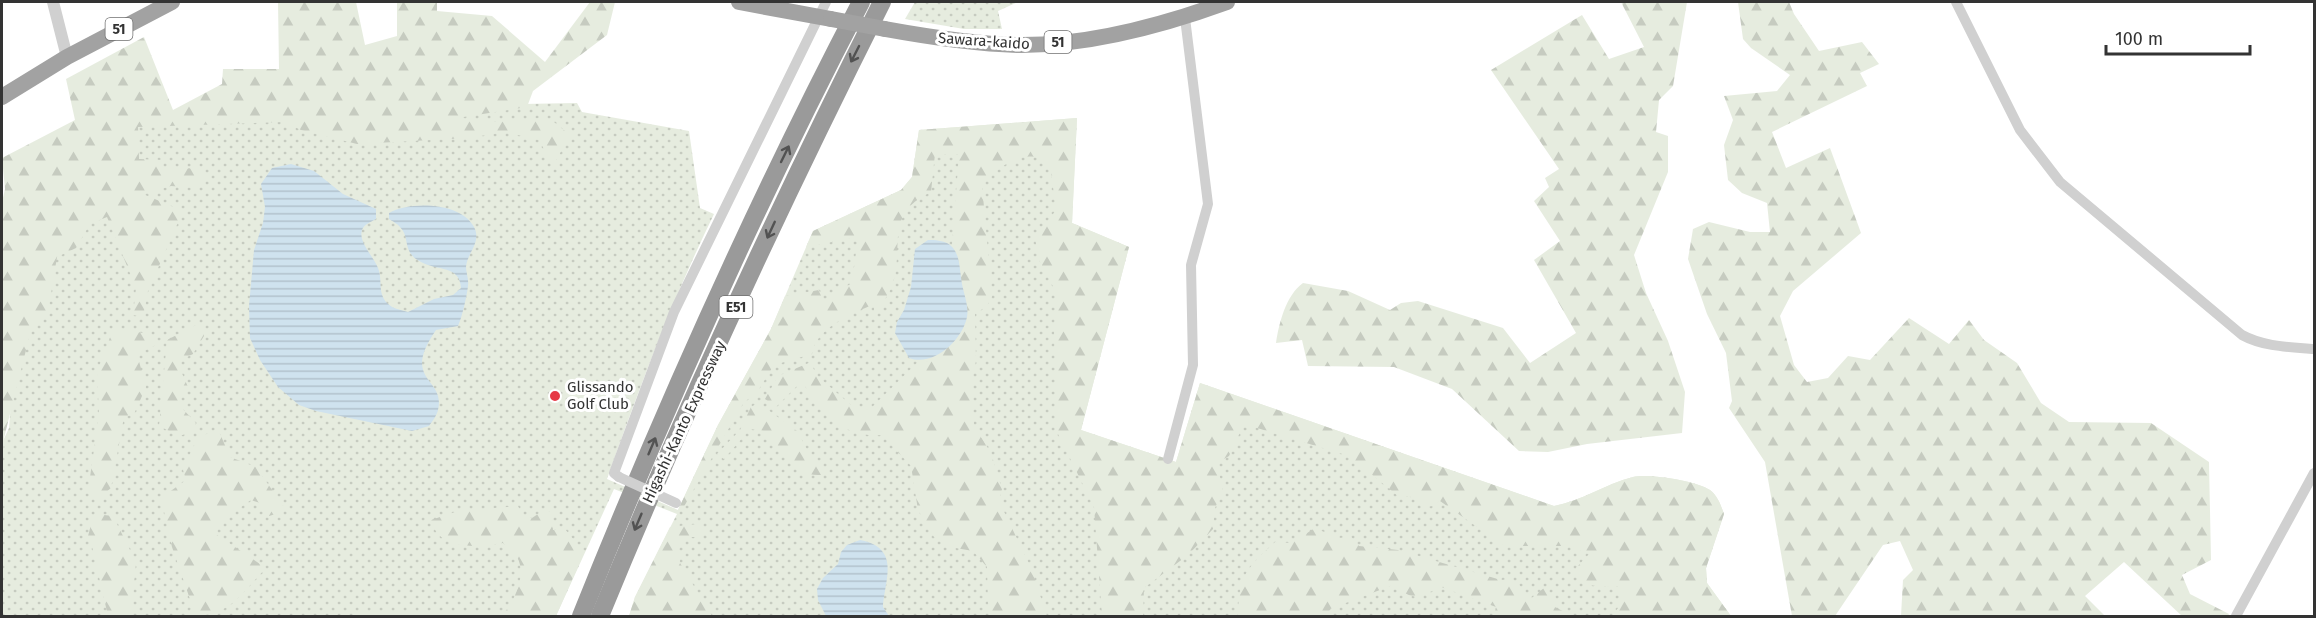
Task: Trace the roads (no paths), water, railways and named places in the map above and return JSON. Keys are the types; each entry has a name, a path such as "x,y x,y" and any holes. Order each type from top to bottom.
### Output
{"highway":[{"name":"51","path":"2,98 67,57 172,2"},
{"name":"Sawara-kaido","path":"739,2 941,39 1044,44 1112,34 1185,18 1227,2"},
{"name":"Higashi-Kanto Expressway","path":"581,616 690,358 774,175 861,2"},
{"name":"Higashi-Kanto Expressway","path":"600,616 640,517 799,169 882,2"}],"street":[{"path":"53,2 67,57"},
{"path":"676,503 614,473 674,312 825,18 826,2"},
{"path":"1956,2 2020,130 2060,182 2242,335 2254,341 2272,345 2314,349"},
{"path":"1168,459 1193,365 1191,265 1208,204 1185,18"},
{"path":"2235,616 2314,473"}],"water":[{"path":"291,164 314,171 343,194 376,209 376,219 363,228 361,235 378,268 384,299 397,309 408,312 434,299 453,295 461,288 460,281 452,272 427,265 411,254 403,231 389,219 389,213 409,207 447,208 467,219 474,227 476,238 466,267 468,286 460,322 458,326 436,330 426,347 422,360 423,369 439,399 437,412 429,426 412,431 316,411 299,405 278,387 260,360 250,338 249,306 254,250 263,223 265,207 261,184 272,168"},
{"path":"928,240 947,243 956,252 967,305 967,317 953,343 937,355 918,360 909,358 895,333 911,287 915,249"},
{"path":"860,540 873,544 886,557 888,566 883,607 889,616 826,616 818,600 817,589 823,578 838,564 841,552 847,545"}],"place":[{"name":"Glissando Golf Club","path":"555,396"}]}
